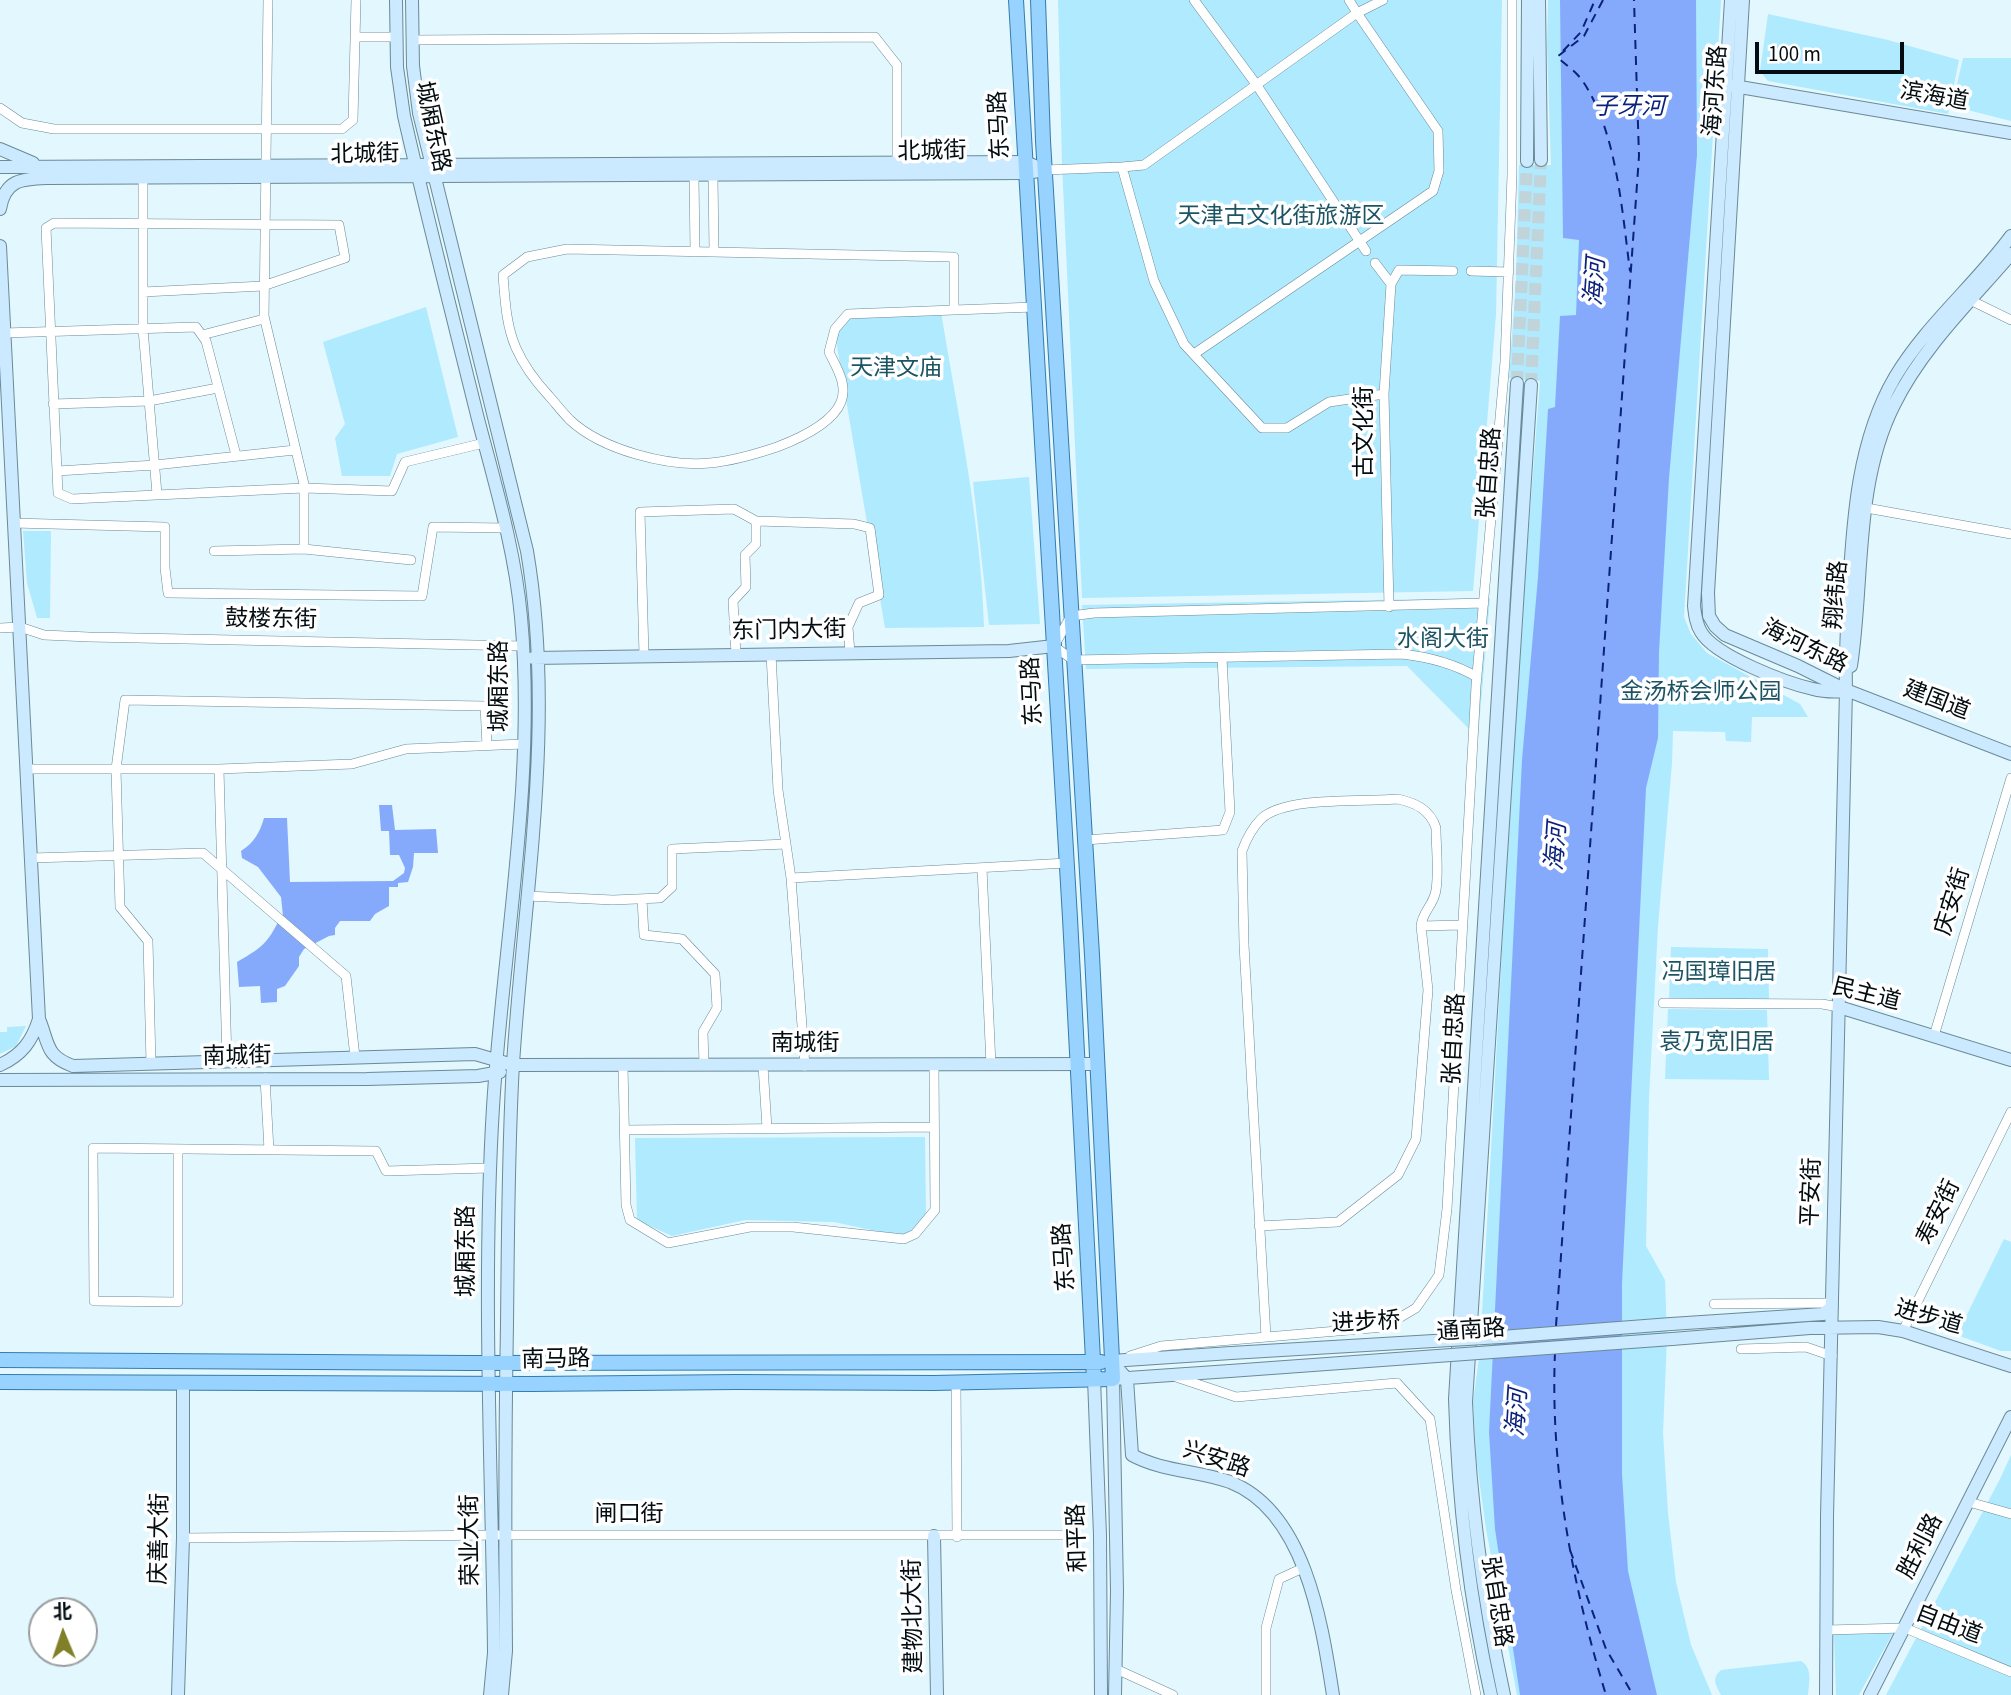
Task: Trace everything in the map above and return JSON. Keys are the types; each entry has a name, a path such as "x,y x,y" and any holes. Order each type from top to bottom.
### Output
{"main road":[{"name":"东马路","path":"1016,0 1067,863 1094,1379"},
{"name":"东马路","path":"1038,0 1045,170 1085,840 1111,1361 1120,1379"},
{"name":"南马路","path":"0,1360 489,1363 1111,1361"},
{"name":"南马路","path":"0,1382 506,1384 1120,1379"}],"street":[{"path":"268,0 263,224 264,319 304,488 304,549"},
{"path":"0,108 22,123 54,129 342,129 354,120 356,0"},
{"name":"城厢东路","path":"396,0 401,96 506,528 516,575 524,652 523,744 489,1168 490,1384"},
{"name":"城厢东路","path":"412,0 419,114 527,551 539,658 539,754 513,1065 506,1384"},
{"path":"1194,0 1256,84 1366,251"},
{"path":"1194,355 1433,191 1439,171 1438,131 1349,0"},
{"path":"1045,170 1144,165 1357,13 1383,0"},
{"path":"1111,1361 1161,1346 1384,1327 1416,1308 1439,1275 1447,1209 1477,677 1505,362 1509,272 1512,0"},
{"path":"1527,161 1528,0"},
{"path":"1539,0 1541,160"},
{"name":"海河东路","path":"1731,0 1733,86 1709,616 1714,626 1726,635 1798,666 1846,691"},
{"name":"海河东路","path":"1743,0 1733,86 1694,606 1696,620 1708,640 1729,656 1812,689 1846,691"},
{"path":"355,37 396,37"},
{"path":"413,40 875,37 897,65 897,163"},
{"name":"滨海道","path":"1733,86 2011,133"},
{"path":"0,149 22,160 47,166"},
{"name":"北城街","path":"0,209 7,188 26,179 143,178 265,172 897,163 1045,170"},
{"name":"北城街","path":"0,167 265,172"},
{"path":"1122,167 1154,281 1184,344 1262,428 1287,428 1329,402 1384,394"},
{"name":"北城街","path":"433,170 713,176 1026,168"},
{"path":"694,176 695,252"},
{"path":"713,176 714,252"},
{"path":"143,178 143,329 157,494"},
{"path":"143,292 264,286 345,258 339,225 54,223 46,228 58,493 72,499 304,488 392,491 405,462 484,443"},
{"name":"翔纬路","path":"1846,691 1854,646 1861,507 1880,440 1894,405 1923,356 2011,236"},
{"path":"0,246 39,1019 33,1039 23,1051 0,1065"},
{"path":"954,309 954,257 567,249 527,257 503,275 508,325 516,347 533,379 571,421 602,441 637,455 708,463 763,452 802,438 836,410 842,401 841,373 829,352 835,329 848,314 1034,307"},
{"name":"翔纬路","path":"1966,298 2011,254"},
{"path":"1399,270 1391,284 1376,265 1399,270 1453,271"},
{"path":"1471,271 1509,272"},
{"name":"古文化街","path":"1389,607 1384,394 1391,284"},
{"path":"1966,298 2011,320"},
{"path":"202,335 264,319"},
{"path":"4,332 196,327 206,341 236,455"},
{"name":"张自忠路","path":"1491,1695 1469,1574 1457,1453 1455,1399 1517,383"},
{"name":"张自忠路","path":"1504,1695 1481,1572 1468,1460 1466,1402 1531,385"},
{"path":"53,404 149,401 218,388"},
{"path":"57,471 155,465 295,450"},
{"path":"1861,507 2011,534"},
{"path":"644,655 640,512 734,509 756,521 854,524 870,528 879,595 859,603 848,627 850,653"},
{"path":"736,654 733,601 746,587 746,555 756,544 756,521"},
{"path":"13,523 166,527 165,568 168,593 422,596 433,527 506,528"},
{"path":"214,551 304,549 411,560"},
{"path":"1477,677 1442,661 1402,654 1073,660 1054,646 1071,616 1094,613 1484,603"},
{"name":"鼓楼东街","path":"0,628 20,627 44,635 524,652"},
{"name":"东门内大街","path":"524,652 539,658 1009,651 1054,646"},
{"path":"771,654 778,790 791,878 805,1066"},
{"path":"1085,840 1223,830 1230,812 1222,657"},
{"name":"建国道","path":"1846,691 2011,754"},
{"name":"平安街","path":"1826,1695 1846,691"},
{"path":"151,1064 148,941 120,907 116,769 125,701 485,706 487,746"},
{"path":"27,769 219,769 352,764 406,749 523,744"},
{"path":"219,769 227,1062"},
{"name":"庆安街","path":"1934,1036 2011,778"},
{"path":"1259,1226 1338,1222 1398,1175 1416,1139 1428,990 1421,926 1422,915 1433,902 1437,890 1436,828 1426,811 1411,802 1398,799 1289,805 1262,817 1241,851 1240,867 1259,1226 1266,1337"},
{"path":"527,896 660,898 672,887 673,849 786,844"},
{"path":"31,858 203,853 346,976 355,1058"},
{"path":"791,878 1067,863"},
{"path":"982,868 991,1065"},
{"path":"642,899 644,935 682,939 715,974 717,1007 703,1032 704,1064"},
{"path":"1421,926 1462,925"},
{"name":"民主道","path":"1663,1003 1822,1004 2011,1060"},
{"name":"南城街","path":"39,1019 49,1051 64,1063 73,1066 475,1054 513,1065 1097,1064"},
{"name":"南城街","path":"0,1080 381,1079 495,1074 513,1065"},
{"path":"623,1065 626,1205 630,1220 668,1243 761,1227 793,1227 904,1239 915,1234 935,1210 934,1066"},
{"path":"763,1066 767,1128"},
{"path":"265,1078 269,1150"},
{"name":"寿安街","path":"1903,1331 2011,1112"},
{"path":"625,1130 934,1127"},
{"path":"178,1149 178,1302 94,1301 93,1148 376,1151 386,1171 489,1168"},
{"path":"1714,1304 1832,1305"},
{"name":"进步桥","path":"1111,1361 1823,1314 1832,1305"},
{"name":"进步道","path":"1832,1328 1878,1327 1903,1331 2011,1366"},
{"name":"通南路","path":"1120,1379 1832,1328"},
{"path":"1741,1349 1806,1347 1832,1356"},
{"name":"张自忠路","path":"1175,1376 1236,1397 1397,1383 1430,1419 1456,1590 1476,1695"},
{"name":"和平路","path":"1094,1379 1100,1535 1101,1695"},
{"name":"兴安路","path":"1120,1379 1132,1455 1231,1483 1261,1501 1281,1525 1303,1568 1320,1619 1333,1695"},
{"name":"和平路","path":"1115,1695 1120,1379"},
{"path":"956,1382 957,1536"},
{"name":"庆善大街","path":"178,1695 183,1538 183,1384"},
{"name":"荣业大街","path":"490,1384 506,1651 502,1695"},
{"name":"荣业大街","path":"490,1695 506,1384"},
{"name":"胜利路","path":"1870,1695 2011,1417"},
{"path":"1969,1502 2011,1514"},
{"name":"闸口街","path":"183,1538 1074,1535"},
{"name":"建物北大街","path":"934,1536 937,1695"},
{"path":"1266,1695 1266,1628 1279,1579 1303,1568"},
{"name":"自由道","path":"1826,1630 1905,1628 2011,1672"},
{"path":"1116,1669 1173,1695"}],"green space":[{"name":"天津古文化街旅游区","path":"1058,0 1502,0 1496,314 1473,591 1082,598 1062,163"},
{"name":"子牙河","path":"1548,0 1721,0 1684,617 1691,634 1707,653 1800,704 1808,717 1752,717 1751,742 1726,741 1725,732 1673,731 1658,926 1649,1098 1646,1246 1665,1280 1667,1336 1663,1433 1676,1582 1691,1645 1712,1695 1517,1695 1486,1529 1476,1457 1473,1402 1480,1351 1516,695 1540,381 1509,378 1516,280 1519,165 1551,165"},
{"path":"1768,14 1888,40 1959,60 1948,114 1768,81 1760,71"},
{"path":"1963,58 2011,58 2011,121 1952,106"},
{"path":"426,307 458,437 397,454 390,476 342,476 335,438 345,424 323,342"},
{"name":"天津文庙","path":"941,312 974,508 984,627 885,628 835,335 850,316"},
{"path":"1029,477 1040,624 989,625 973,482"},
{"path":"23,531 51,531 50,618 37,618 27,583"},
{"name":"水阁大街","path":"1490,598 1478,738 1407,666 1086,669 1082,605"},
{"name":"冯国璋旧居","path":"1671,947 1768,949 1769,1000 1669,999"},
{"name":"袁乃宽旧居","path":"1668,1009 1767,1010 1769,1080 1665,1079"},
{"path":"26,1026 16,1046 0,1054 0,1032 7,1032 7,1027"},
{"path":"925,1137 926,1217 904,1237 834,1222 745,1220 672,1236 637,1220 635,1138"},
{"path":"2004,1239 2011,1242 2011,1351 2001,1351 1957,1335"},
{"path":"2011,1455 2011,1695 1886,1695 2000,1479"},
{"path":"1894,1631 1859,1695 1836,1695 1834,1633"},
{"path":"1801,1661 1809,1672 1808,1695 1721,1695 1715,1682 1721,1670"}],"water":[{"name":"子牙河","path":"1560,0 1696,0 1697,155 1669,478 1659,652 1658,738 1646,788 1622,1283 1622,1474 1628,1571 1657,1695 1520,1695 1495,1529 1489,1432 1522,760 1538,577 1548,409 1555,407 1560,316 1576,315 1579,240 1563,238"},
{"path":"379,805 392,805 395,830 436,829 438,853 414,853 408,882 398,883 398,887 389,887 389,906 375,914 370,921 340,921 335,928 335,935 304,949 299,957 299,966 285,986 277,989 277,1002 261,1003 260,986 239,987 237,962 259,948 270,936 283,916 281,897 258,867 242,858 241,851 256,837 264,818 287,818 290,882 393,881 404,873 405,868 399,855 390,855 389,831 381,831"}],"ferry route":[{"path":"1563,51 1581,32 1595,0"},
{"path":"1603,0 1584,36 1557,57 1584,83 1604,125 1621,199 1630,271"},
{"path":"1556,1326 1639,156 1634,0"},
{"path":"1555,1352 1556,1439 1566,1526 1583,1611 1606,1695"},
{"path":"1570,1550 1606,1649 1633,1695"}],"tunnel":[{"path":"1531,385 1541,160"},
{"path":"1517,383 1527,161"}],"water label":[{"name":"海河","path":"1597,282"},
{"name":"海河","path":"1558,847"},
{"name":"海河","path":"1519,1413"}],"park label":[{"name":"金汤桥会师公园","path":"1701,694"}]}
